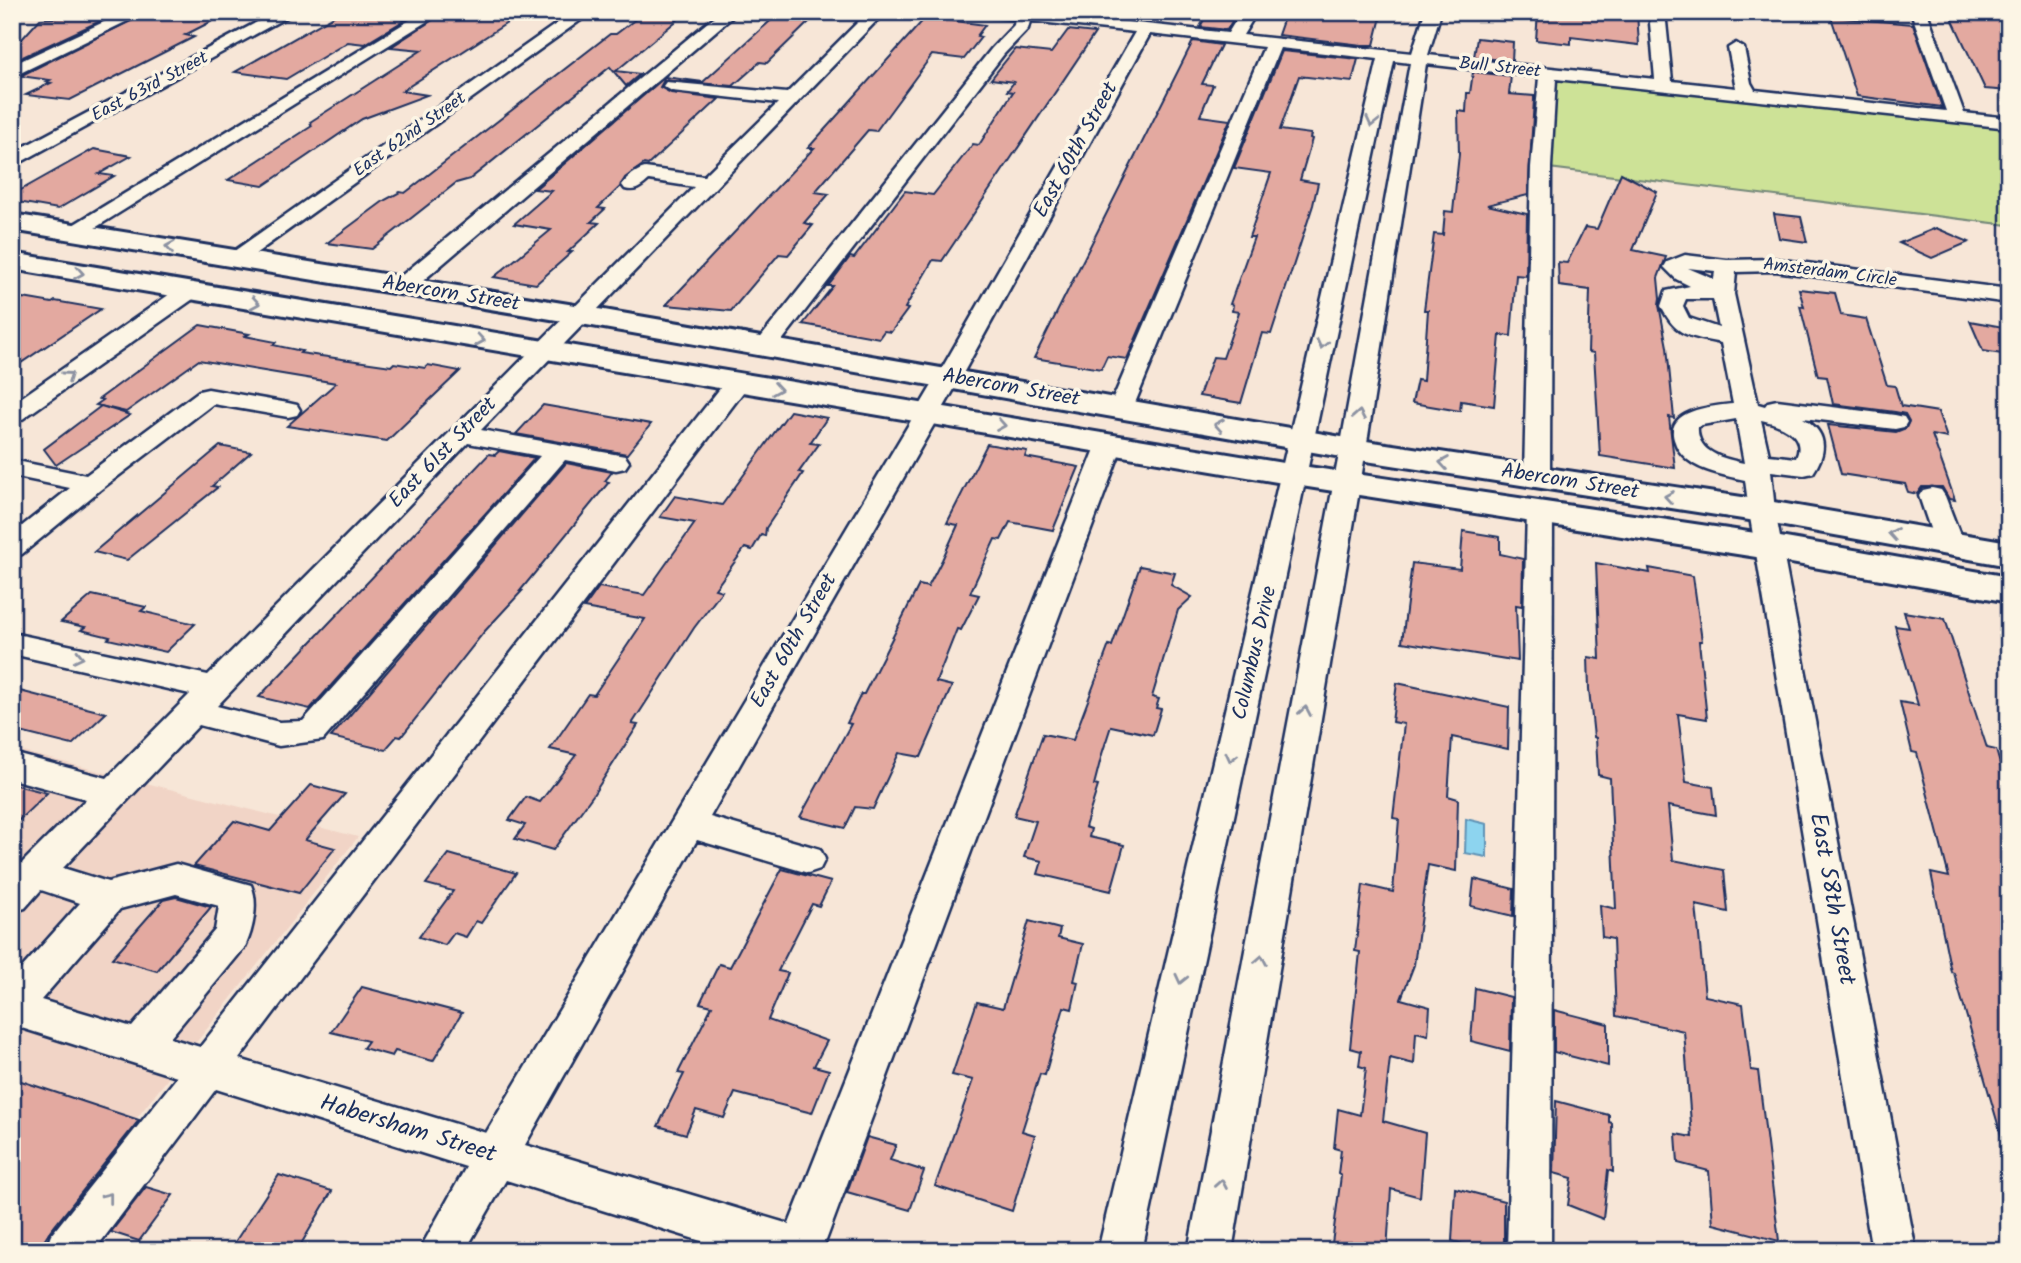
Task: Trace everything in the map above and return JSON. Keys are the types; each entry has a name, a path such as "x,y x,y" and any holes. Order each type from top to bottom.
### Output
{"main road":[{"name":"Abercorn Street","path":"12,222 581,314 1353,449 1769,547 2009,590"},
{"path":"113,279 178,273 237,258"},
{"name":"Abercorn Street","path":"12,261 1346,483 1762,511 2009,554"},
{"path":"188,292 214,280 286,267"}],"street":[{"path":"12,72 138,12"},
{"name":"East 63rd Street","path":"12,161 288,12"},
{"path":"75,232 434,12"},
{"name":"East 62nd Street","path":"237,258 584,12"},
{"path":"402,286 730,12"},
{"name":"East 61st Street","path":"23,886 877,12"},
{"name":"Bull Street","path":"991,12 1077,17 1144,30 2009,122"},
{"path":"1233,39 1249,12"},
{"path":"1210,1251 1353,449 1419,58 1433,12"},
{"path":"1657,12 1664,84"},
{"path":"1919,12 1957,117"},
{"path":"766,346 998,51 1022,26 1015,14"},
{"name":"East 60th Street","path":"441,1251 926,412 949,377 1144,30"},
{"path":"1122,408 1274,43"},
{"path":"1736,48 1742,83 1748,94"},
{"name":"Columbus Drive","path":"1120,1251 1387,55"},
{"path":"1529,1251 1541,167 1548,73"},
{"path":"672,86 792,99"},
{"path":"632,186 645,174 710,183"},
{"name":"Amsterdam Circle","path":"1732,338 1699,331 1680,322 1672,306 1674,296 1775,265 2009,296"},
{"path":"1725,282 1732,338 1769,547"},
{"path":"12,415 188,292"},
{"path":"66,1251 738,382"},
{"path":"12,548 91,484 208,396 288,410"},
{"path":"1746,407 1780,417 1806,430 1813,445 1812,458 1804,467 1728,469 1706,460 1686,444 1683,432 1686,423 1703,415 1746,407 1895,422"},
{"path":"462,434 616,462"},
{"path":"802,1250 1110,444"},
{"path":"192,712 279,734 312,732 558,452"},
{"path":"12,468 91,484"},
{"path":"1932,496 1949,543"},
{"name":"East 58th Street","path":"1769,547 1894,1251"},
{"path":"12,643 215,688"},
{"path":"12,766 114,793"},
{"path":"688,824 808,859"},
{"path":"23,886 108,897 176,879 238,896 232,936 139,1047"},
{"path":"12,1007 108,897"},
{"name":"Habersham Street","path":"12,1007 802,1250"}],"shaded area":[{"path":"12,749 358,837 32,1251 12,1251"}],"green space":[{"path":"1548,73 2009,123 2009,225 1541,167"}],"water":[{"path":"1466,819 1487,824 1487,857 1465,853"}],"building":[{"path":"148,12 230,12 185,35 194,37 70,100 26,95 51,83 46,82 50,80 20,76"},
{"path":"341,12 418,12 365,44 348,42 286,79 235,72"},
{"path":"445,12 524,12 402,91 427,95 362,119 263,186 228,180 312,126 310,122 422,50 391,47"},
{"path":"645,12 687,12 616,71 640,74 626,86 610,67 470,179 456,183 372,249 327,243 385,200 400,192 405,193 610,34 616,34"},
{"path":"780,12 794,12 798,17 813,18 767,63 760,62 733,86 664,80 660,87 671,93 719,99 648,165 644,164 625,178 620,187 598,208 605,209 591,222 599,223 568,252 572,252 536,284 494,277 551,230 514,224 552,191 535,189 665,77 703,82"},
{"path":"1208,12 1237,12 1227,30 1200,27"},
{"path":"1286,12 1381,17 1374,45 1362,45 1278,35"},
{"path":"1538,12 1637,12 1639,45 1571,37 1571,44 1536,40"},
{"path":"1949,12 2009,17 2009,91 1985,89"},
{"path":"113,15 12,62 12,50 40,19"},
{"path":"926,17 985,25 977,36 981,37 964,59 932,55 876,131 868,130 815,192 829,194 804,223 813,225 788,255 779,254 731,311 666,305 814,148 808,148"},
{"path":"1831,17 1913,24 1942,107 1857,96"},
{"path":"1068,30 1095,33 942,261 933,260 905,308 908,309 891,332 884,331 879,338 803,324 833,286 828,286 850,257 854,258 905,191 933,195 973,144 979,145 1013,92 1007,91 1014,82 991,79 1015,49 1051,53"},
{"path":"1477,38 1513,42 1512,61 1474,57"},
{"path":"1193,41 1221,45 1202,84 1213,85 1200,116 1230,120 1127,359 1107,356 1101,369 1034,358"},
{"path":"1282,51 1358,59 1352,82 1299,76 1280,130 1311,134 1312,139 1300,180 1318,183 1313,205 1271,334 1262,333 1241,403 1199,396 1213,357 1223,358 1239,312 1232,311 1233,305 1230,304 1254,237 1249,237 1271,173 1234,168"},
{"path":"1473,72 1511,76 1509,94 1534,96 1534,100 1528,195 1487,205 1527,214 1526,276 1516,275 1511,336 1500,335 1494,406 1461,401 1460,411 1412,403 1417,380 1423,381 1428,310 1424,310 1434,234 1443,235 1445,211 1453,212 1459,154 1458,111 1466,112 1467,93 1470,93"},
{"path":"94,149 131,156 99,174 114,176 58,209 12,201 12,195"},
{"path":"1621,173 1657,192 1633,250 1666,257 1658,278 1659,305 1667,347 1674,418 1669,417 1675,468 1600,456 1594,353 1588,352 1590,290 1559,286 1558,262 1567,263 1585,227 1597,229"},
{"path":"1774,214 1801,217 1807,242 1779,238"},
{"path":"1936,228 1969,242 1932,258 1899,243"},
{"path":"1799,289 1835,293 1841,315 1866,319 1887,385 1895,386 1901,406 1938,412 1947,438 1932,435 1955,500 1949,499 1942,487 1922,487 1917,494 1908,492 1905,484 1841,474 1828,425 1896,432 1906,428 1909,421 1905,414 1833,404 1827,377 1818,376 1800,306 1804,307"},
{"path":"23,298 101,309 12,369 12,306"},
{"path":"1970,321 2009,328 2009,355 1983,351"},
{"path":"200,325 249,334 245,336 276,342 273,345 302,351 300,353 391,366 394,363 425,368 428,365 460,371 387,441 287,426 336,383 199,360 126,412 96,405 103,400 99,399"},
{"path":"543,405 651,424 627,454 516,434"},
{"path":"101,406 130,415 56,465 44,449"},
{"path":"790,411 827,418 810,443 819,444 766,528 765,536 761,535 752,550 745,548 715,589 722,591 694,628 632,724 638,725 593,795 553,850 515,839 525,825 509,820 526,797 540,802 576,755 550,749 588,694 594,695 645,619 584,608 599,587 644,595 695,523 660,517 675,496 722,505"},
{"path":"987,444 1027,451 1025,457 1079,467 1053,530 1010,522 1001,540 995,539 970,593 979,595 961,630 957,629 936,682 952,686 921,757 899,753 873,809 855,807 845,828 800,817 851,724 847,723 861,694 864,694 919,585 928,587 942,560 958,525 947,523"},
{"path":"220,446 251,452 212,486 218,487 127,560 94,552"},
{"path":"499,451 535,458 310,709 259,697 489,454 495,455"},
{"path":"566,463 612,472 605,481 609,482 401,737 397,736 385,750 331,737"},
{"path":"1463,531 1500,537 1500,554 1523,559 1522,606 1516,605 1518,661 1402,642 1412,563 1460,569"},
{"path":"1596,563 1650,573 1649,568 1693,576 1702,641 1699,641 1707,719 1678,714 1686,782 1713,787 1716,815 1668,806 1673,860 1724,870 1728,912 1696,905 1705,996 1743,1004 1751,1070 1758,1071 1779,1241 1713,1224 1709,1171 1678,1163 1676,1134 1692,1137 1684,1031 1616,1016 1613,939 1602,937 1600,905 1616,909 1610,778 1598,775 1589,689 1588,657 1600,659"},
{"path":"1140,566 1175,573 1171,585 1192,597 1178,610 1152,697 1159,699 1156,708 1161,709 1153,735 1111,726 1102,754 1094,785 1098,786 1085,827 1091,829 1089,837 1124,845 1111,891 1038,874 1042,861 1024,857 1036,821 1014,816 1043,734 1073,740 1109,645 1112,646"},
{"path":"92,595 146,607 141,611 195,624 166,652 108,639 110,637 81,630 85,627 61,622"},
{"path":"1904,612 1945,619 1987,748 1996,750 2009,795 2009,1137 2002,1138 1954,973 1951,972 1931,873 1949,877 1917,753 1912,752 1900,702 1918,705 1895,626 1909,628"},
{"path":"1397,683 1509,707 1508,749 1452,737 1448,796 1458,799 1456,871 1428,865 1414,965 1401,999 1430,1007 1428,1035 1416,1032 1414,1064 1390,1058 1383,1121 1425,1133 1420,1197 1391,1189 1387,1251 1331,1251 1341,1176 1338,1174 1341,1150 1334,1148 1338,1109 1360,1115 1366,1068 1359,1066 1361,1051 1350,1048 1360,952 1355,951 1363,885 1393,892 1399,819 1393,818 1404,724 1392,722"},
{"path":"12,689 106,713 72,745 12,730"},
{"path":"12,784 47,793 12,827"},
{"path":"311,785 345,794 305,840 335,848 299,893 194,866 234,821 270,831"},
{"path":"449,854 516,873 481,923 476,921 466,937 454,933 445,945 419,937 453,891 426,884"},
{"path":"782,869 831,882 819,906 812,904 778,971 788,973 768,1020 827,1041 814,1066 829,1070 812,1113 735,1093 724,1118 696,1110 686,1134 658,1126 684,1074 678,1073 712,1006 700,1003 719,964 730,967"},
{"path":"1474,879 1514,889 1513,916 1471,906"},
{"path":"176,897 211,907 157,971 112,958 163,900"},
{"path":"1029,921 1060,929 1058,938 1083,944 1074,981 1078,982 1072,1009 1064,1007 1045,1075 1040,1074 1022,1131 1035,1135 1012,1211 935,1186 973,1080 952,1075 977,1002 1003,1008"},
{"path":"362,987 462,1013 433,1061 395,1051 392,1056 363,1048 368,1041 331,1032"},
{"path":"1475,988 1511,997 1510,1051 1471,1041"},
{"path":"1554,1010 1608,1024 1608,1066 1554,1052"},
{"path":"12,1078 139,1120 49,1233 38,1251 12,1241"},
{"path":"1556,1101 1609,1115 1609,1122 1612,1123 1613,1172 1608,1170 1603,1219 1568,1205 1572,1178 1554,1173"},
{"path":"867,1137 896,1145 890,1160 924,1171 910,1210 847,1192"},
{"path":"279,1175 332,1191 297,1251 229,1251"},
{"path":"146,1187 173,1195 139,1241 111,1232"},
{"path":"1455,1188 1504,1201 1504,1251 1488,1251 1452,1241"}]}
